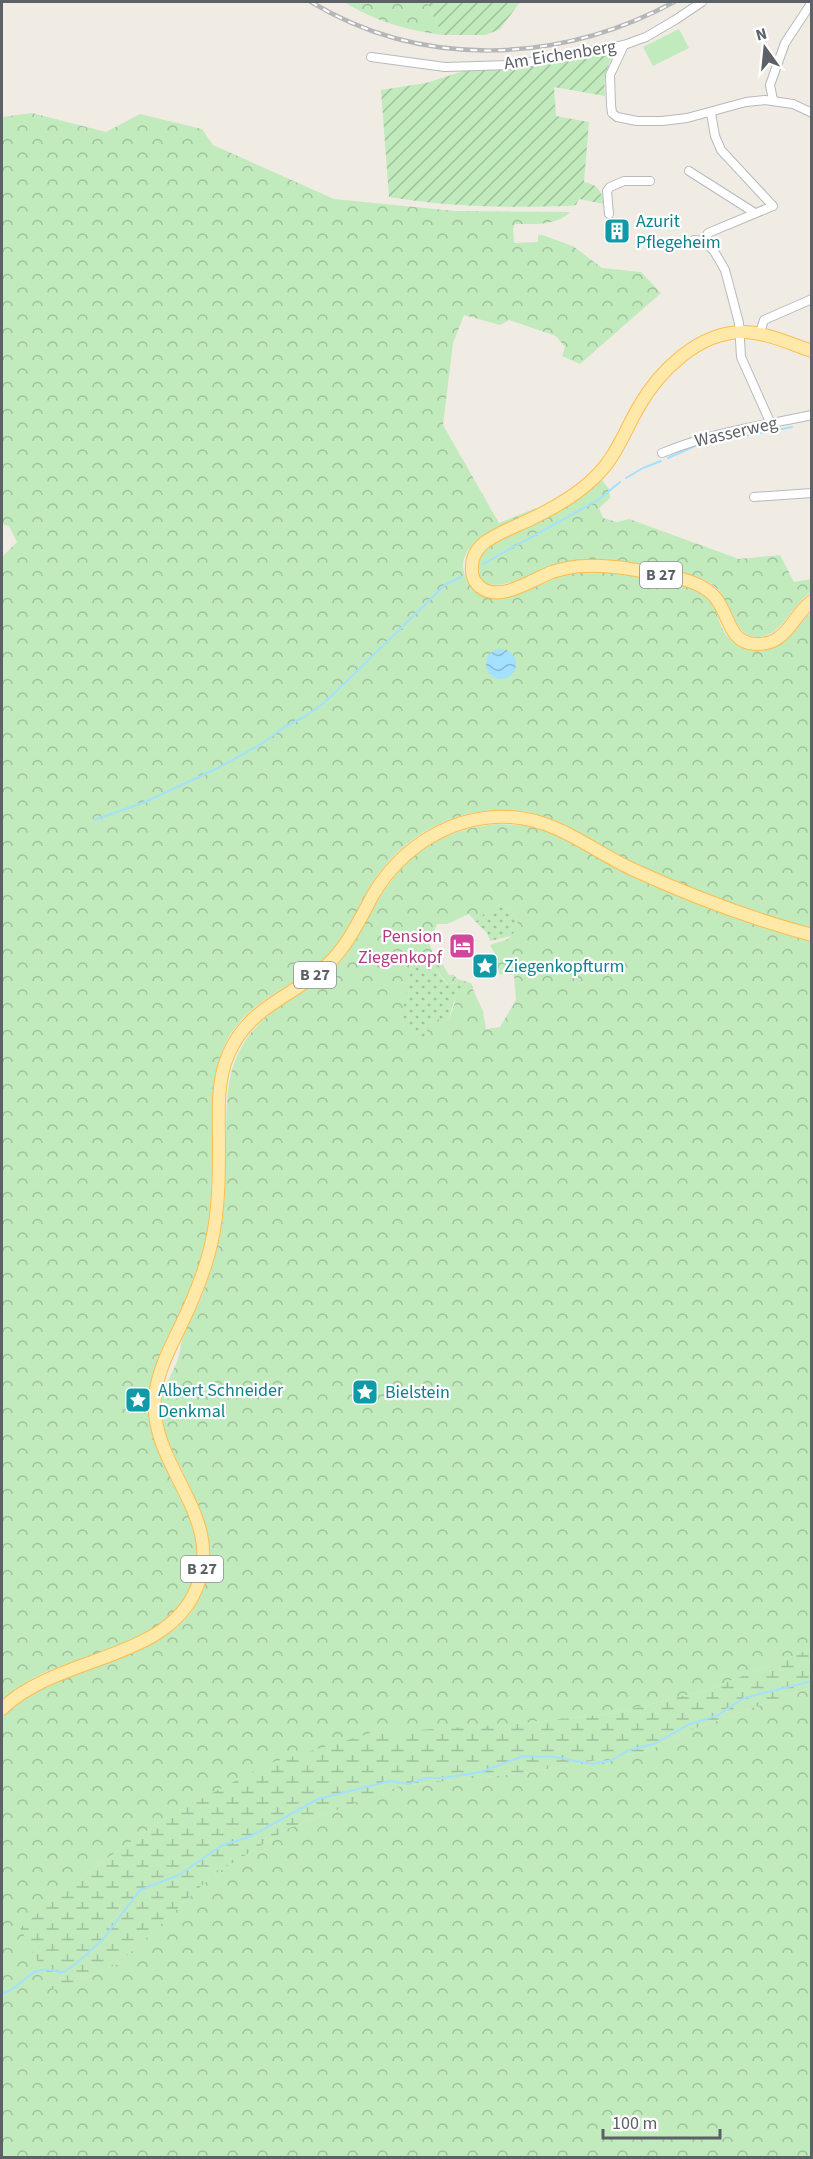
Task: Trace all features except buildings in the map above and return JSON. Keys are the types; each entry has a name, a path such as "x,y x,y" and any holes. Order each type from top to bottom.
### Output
{"main road":[{"name":"B 27","path":"812,351 759,334 739,333 719,336 698,345 670,366 646,396 607,464 589,483 564,501 489,538 473,558 471,569 479,586 490,591 504,591 558,570 591,565 695,583 708,590 717,599 736,636 746,642 759,644 779,638 812,601"},
{"name":"B 27","path":"2,1708 19,1693 41,1681 159,1633 178,1617 192,1597 203,1563 203,1539 191,1504 161,1442 155,1416 155,1395 163,1364 197,1291 212,1242 217,1209 218,1095 223,1069 233,1044 251,1019 315,975 336,957 384,879 404,856 431,836 458,824 496,817 534,820 568,832 621,864 657,880 812,935"}],"street":[{"name":"Am Eichenberg","path":"371,57 445,67 513,65 624,45 656,31 702,2"},
{"path":"773,100 770,85 785,43 812,2"},
{"path":"624,45 610,75 609,83 612,113 617,117 662,122 711,113 746,102 773,100 793,104 812,113"},
{"path":"704,241 708,233 773,206 721,150 715,136 711,113"},
{"path":"689,171 755,213"},
{"path":"609,214 608,191 610,187 624,181 650,181"},
{"path":"694,240 704,241 714,251 725,270 739,322 741,357 770,422"},
{"path":"759,334 764,320 812,298"},
{"name":"Wasserweg","path":"662,453 701,438 812,415"},
{"path":"754,497 812,493"}],"green space":[{"path":"344,2 427,2 442,35 391,24"},
{"path":"427,2 520,2 500,29 486,35 442,35"},
{"path":"679,29 689,48 653,66 643,47"},
{"path":"612,50 615,53 606,73 605,96 554,87 556,116 589,122 584,182 598,189 604,204 579,199 576,205 569,206 479,206 389,197 381,90 426,83 464,71 505,68"},
{"path":"32,113 106,132 140,114 202,129 213,145 334,199 455,211 570,212 565,217 552,222 515,224 514,243 538,242 538,235 542,235 573,246 602,268 641,272 661,293 580,364 562,356 565,347 556,336 509,320 500,325 464,315 453,343 443,425 499,523 536,508 538,510 483,536 472,546 465,557 463,570 470,585 476,591 495,597 551,577 583,571 621,573 686,585 706,596 727,636 733,642 749,650 767,650 776,647 792,635 811,612 811,929 683,884 625,859 559,822 524,812 483,811 462,815 425,832 393,857 368,890 335,948 316,966 247,1014 235,1027 226,1042 216,1070 213,1100 211,1197 204,1246 195,1279 155,1373 153,1384 154,1398 171,1462 196,1543 196,1567 189,1595 177,1611 142,1635 122,1645 39,1675 2,1701 2,557 17,542 9,526 2,524 2,117"},
{"path":"602,480 609,489 610,498 599,508 603,518 617,522 629,519 739,559 780,555 794,582 811,579 811,592 778,628 767,635 756,637 740,628 720,592 713,585 690,574 674,570 622,562 584,560 554,565 512,582 489,584 482,580 478,571 480,561 484,552 493,543 558,511"},
{"path":"495,824 523,825 550,832 631,875 811,942 811,1649 707,1690 616,1713 515,1724 167,1817 89,1871 21,1928 53,1990 118,1964 213,1875 289,1828 400,1786 530,1772 648,1751 688,1731 811,1687 811,2157 2,2158 2,1718 23,1699 48,1684 134,1652 160,1639 182,1623 198,1601 206,1581 209,1563 206,1527 167,1438 161,1402 163,1391 178,1359 183,1336 205,1288 221,1230 225,1188 227,1100 232,1068 241,1048 259,1023 321,979 343,958 378,901 403,867 432,843 471,828","holes":["500,904 514,912 518,928 508,939 490,945 497,958 499,974 514,975 516,1000 500,1027 486,1029 483,1011 471,986 467,984 459,991 448,1022 433,1018 424,1038 401,1022 413,955 426,959 448,984 456,983 457,979 454,975 449,975 440,960 436,961 429,943 437,924 447,924 469,914 475,921"]},
{"path":"500,904 514,912 518,928 511,936 490,941 487,933 475,921"},
{"path":"413,955 426,959 447,984 456,983 457,979 471,983 477,998 471,986 453,1003 448,1022 424,1039 400,1022"},
{"path":"811,1649 811,1687 688,1731 648,1751 530,1772 400,1786 289,1828 213,1875 118,1964 53,1990 20,1928 89,1871 167,1817 267,1764 371,1733 515,1724 616,1713 707,1690"}],"water":[{"path":"501,649 511,654 516,664 511,674 501,679 491,674 486,664 491,654"}],"waterway":[{"path":"668,458 697,445 792,427"},
{"path":"626,478 661,461"},
{"path":"483,564 598,500 620,482"},
{"path":"94,820 145,802 220,767 304,717 325,702 445,585 461,577"},
{"path":"2,1994 35,1972 50,1970 62,1973 77,1963 103,1939 140,1890 179,1875 221,1846 251,1836 318,1799 390,1781 409,1784 425,1778 442,1778 481,1772 523,1756 555,1757 592,1764 612,1760 629,1750 654,1744 688,1725 718,1715 744,1698 812,1681"}],"railway":[{"path":"311,2 354,24 400,39 446,48 492,50 539,47 586,37 631,22 674,2"}],"place":[{"name":"Azurit Pflegeheim","path":"617,231"},
{"name":"Pension Ziegenkopf","path":"462,946"},
{"name":"Ziegenkopfturm","path":"485,966"},
{"name":"Bielstein","path":"365,1392"},
{"name":"Albert Schneider Denkmal","path":"138,1400"}]}
